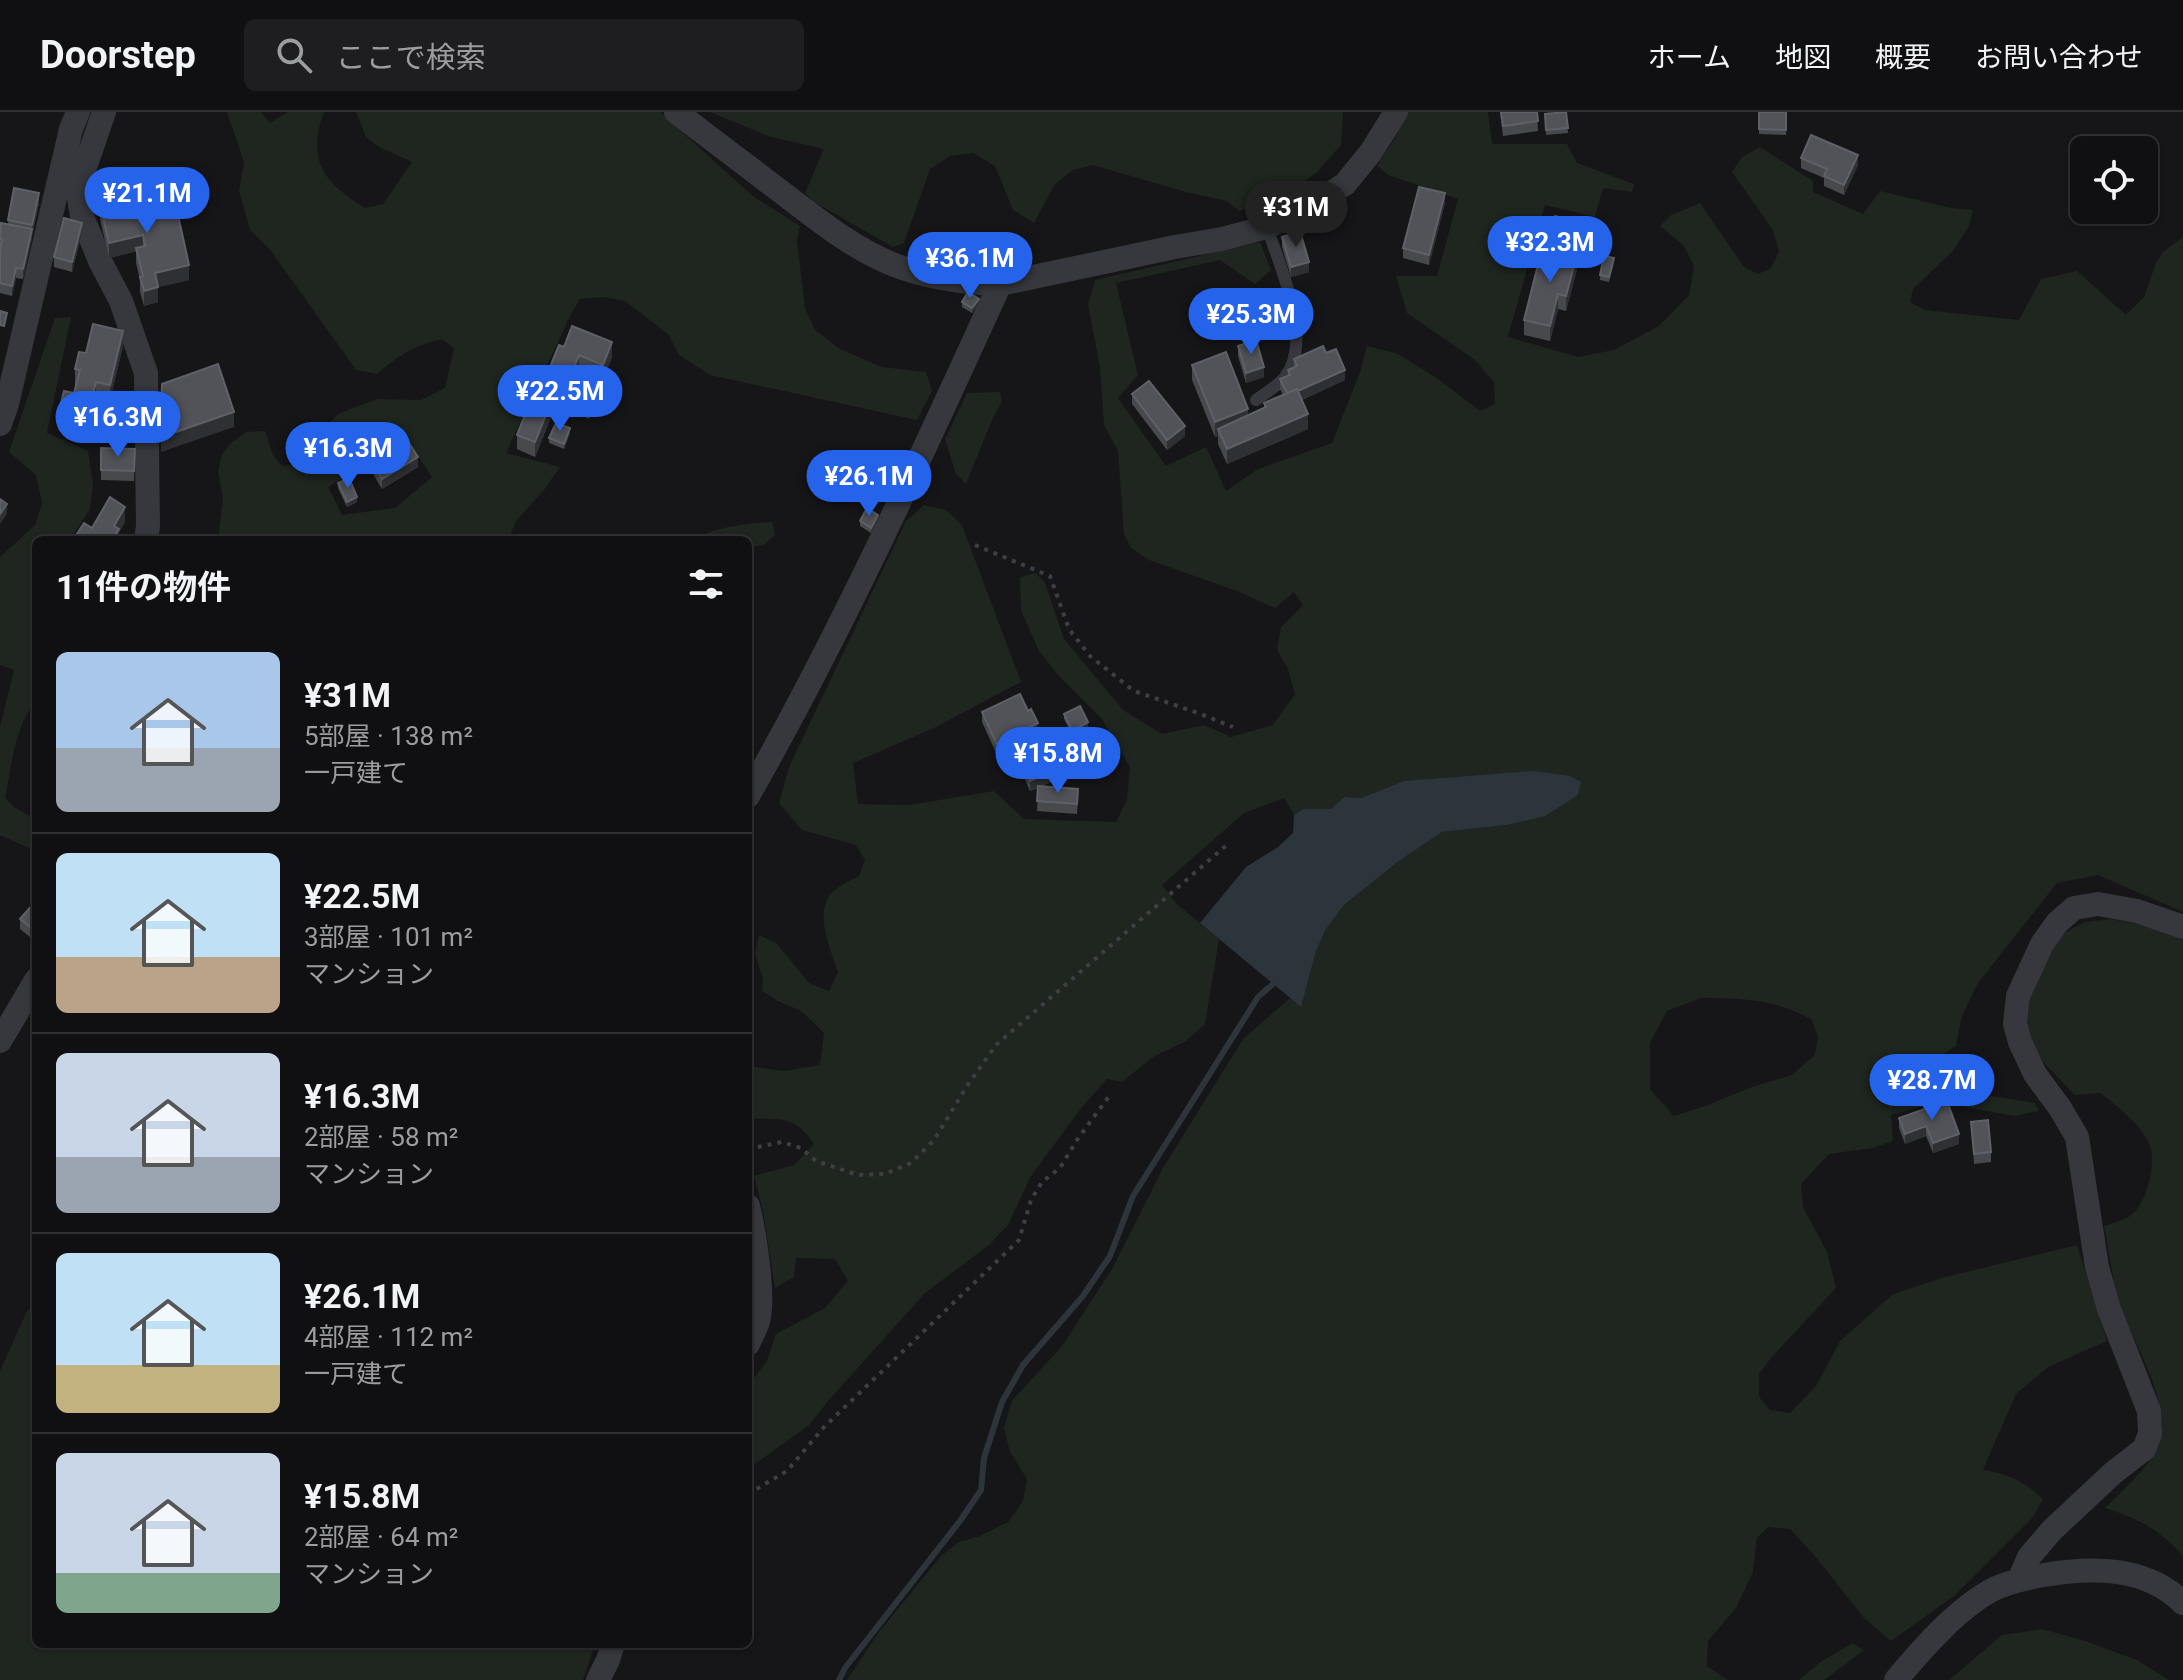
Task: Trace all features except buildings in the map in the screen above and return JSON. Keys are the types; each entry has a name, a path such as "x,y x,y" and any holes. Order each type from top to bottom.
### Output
{"street":[{"path":"0,424 71,129 78,112"},
{"path":"104,112 82,176 79,198 82,216 100,261 121,301 146,373 147,536"},
{"path":"676,112 829,229 859,248 898,266 935,277 1000,284 1267,227 1345,184 1371,152 1396,112"},
{"path":"752,789 873,557 1000,284"},
{"path":"2019,1580 2029,1557 2052,1530 2113,1473 2144,1449 2150,1434 2149,1411 2109,1309 2097,1267 2077,1137 2035,1074 2020,1042 2015,1024 2018,996 2042,944 2057,923 2074,908 2098,904 2111,906 2137,911 2183,927"},
{"path":"0,1041 32,987"},
{"path":"752,1220 760,1293 759,1318 752,1335"},
{"path":"1896,1680 1962,1611 1994,1589 2019,1580 2102,1569 2155,1583 2183,1603"},
{"path":"598,1680 612,1648"}],"lane":[{"path":"1256,400 1284,378 1294,360 1298,335 1294,312 1267,227"}],"path":[{"path":"975,545 1050,576 1069,629 1090,656 1134,691 1233,727"},
{"path":"752,1148 782,1142 801,1148 816,1161 858,1175 885,1174 911,1163 934,1140 996,1045 1229,843"},
{"path":"752,1492 787,1471 825,1426 1019,1240 1036,1191 1060,1168 1110,1095"}],"shaded area":[{"path":"227,112 261,112 270,123 288,112 324,112 317,144 322,169 339,189 365,208 383,204 412,162 379,147 366,137 356,112 660,112 754,197 800,226 797,241 805,308 815,330 840,349 882,367 926,372 932,391 917,420 710,375 679,355 668,334 625,301 604,297 580,299 506,453 560,467 516,521 510,536 218,536 223,499 218,471 222,454 231,443 246,432 265,431 273,455 282,466 290,465 338,414 377,399 421,400 445,388 454,348 442,339 407,352 377,374 356,370 271,251 250,230 239,191 244,162","holes":["406,438 432,477 395,508 342,515 328,487"]},
{"path":"710,112 1343,112 1341,145 1316,173 1287,193 1239,211 1227,201 1093,165 1073,170 1055,184 1034,223 1013,210 995,166 973,153 950,156 930,169 904,243 893,247 814,202 805,193 824,149 768,136"},
{"path":"1407,112 1488,112 1492,144 1567,144 1577,163 1634,184 1632,192 1603,188 1595,217 1545,205 1508,337 1578,357 1614,350 1659,326 1689,295 1694,266 1684,246 1660,226 1671,215 1700,203 1744,267 1758,274 1771,268 1779,252 1773,230 1732,172 1742,157 1760,147 1813,181 1813,192 1863,214 1880,191 1951,208 1973,210 1969,226 1953,251 1913,289 1910,302 1925,310 2019,320 2041,279 2077,271 2126,315 2144,297 2163,252 2183,237 2183,912 2098,875 2057,883 1978,983 1962,1016 1956,1046 1916,1075 1929,1086 2035,1103 2039,1111 2015,1116 1938,1102 1891,1115 1893,1141 1872,1148 1829,1154 1801,1184 1803,1207 1827,1252 1836,1288 1759,1374 1759,1397 1770,1410 1790,1413 1816,1386 1840,1341 1893,1294 1945,1277 2077,1245 2107,1341 2048,1367 2016,1394 1983,1470 2016,1479 2043,1499 2033,1517 1954,1596 1891,1641 1864,1618 1790,1529 1768,1527 1757,1538 1753,1572 1736,1608 1708,1641 1707,1666 1728,1680 847,1680 879,1632 941,1556 959,1542 1008,1522 1023,1501 1027,1479 1010,1452 1004,1428 1012,1401 1062,1346 1112,1269 1163,1168 1243,1039 1290,998 1301,1006 1316,951 1326,929 1344,905 1399,861 1442,832 1507,825 1404,781 1361,798 1344,797 1331,809 1303,809 1294,815 1284,798 1244,813 1162,885 1178,905 1219,939 1205,1024 1186,1041 1153,1057 1122,1082 1107,1079 1082,1107 1031,1176 1008,1225 989,1245 925,1293 809,1425 752,1466 752,1381 767,1361 776,1334 825,1308 848,1281 835,1259 796,1258 794,1277 775,1288 754,1176 794,1165 814,1144 793,1123 777,1119 752,1119 752,1067 784,1071 820,1065 824,1033 801,1011 762,991 763,979 755,954 759,935 776,943 809,983 829,991 838,972 827,940 825,907 836,889 859,876 865,860 856,845 802,830 779,803 789,767 906,521 924,505 946,510 962,525 1021,682 934,728 853,763 858,804 909,805 994,791 1024,819 1116,822 1127,800 1130,767 1102,719 1039,651 1021,610 1020,577 1036,573 1045,583 1064,639 1123,710 1162,734 1204,725 1231,737 1273,725 1295,694 1288,669 1277,650 1281,627 1303,605 1294,592 1275,608 1149,560 1131,548 1124,534 1118,451 1104,425 1100,368 1088,304 1095,280 1260,242 1271,270 1255,284 1220,260 1116,283 1138,375 1118,398 1166,466 1206,447 1226,491 1258,469 1332,443 1367,346 1398,354 1437,378 1480,411 1495,404 1494,382 1475,360 1407,313 1396,276 1437,276 1458,199 1388,175 1377,166","holes":["1701,998 1744,999 1784,1007 1811,1019 1818,1036 1815,1055 1792,1075 1674,1116 1650,1089 1650,1043 1667,1011"]},
{"path":"71,317 47,433 88,451 93,485 90,509 73,536 32,536 32,707 18,735 5,798 32,818 32,849 0,835 0,727 14,670 0,665 0,557 35,525 42,503 36,475 9,452 55,318"},
{"path":"1000,392 1002,401 966,484 956,474 945,439 967,393"},
{"path":"772,522 775,535 765,544 752,548 752,536 700,536 721,529"},
{"path":"1534,771 1570,776 1581,782 1578,795 1545,816 1507,825 1442,832 1399,861 1344,905 1326,929 1316,951 1301,1007 1200,923 1246,867 1278,847 1293,833 1294,815 1303,809 1331,809 1344,797 1361,798 1404,781"},
{"path":"2110,919 2145,925 2183,940 2183,1556 2148,1526 2105,1508 2148,1463 2157,1448 2161,1431 2157,1394 2117,1294 2104,1226 2128,1217 2140,1205 2150,1176 2151,1149 2137,1126 2101,1093 2075,1095 2035,1050 2027,1025 2031,987 2062,934 2085,922"},
{"path":"32,1305 32,1648 594,1648 583,1680 0,1680 0,1371"},
{"path":"2042,1629 2137,1660 2169,1680 1949,1680 2002,1635"},
{"path":"1853,1643 1864,1650 1824,1680 1799,1680 1822,1661"}],"waterway":[{"path":"839,1680 981,1490 984,1458 1002,1402 1023,1365 1083,1296 1110,1256 1133,1196 1258,997 1273,984"}]}
